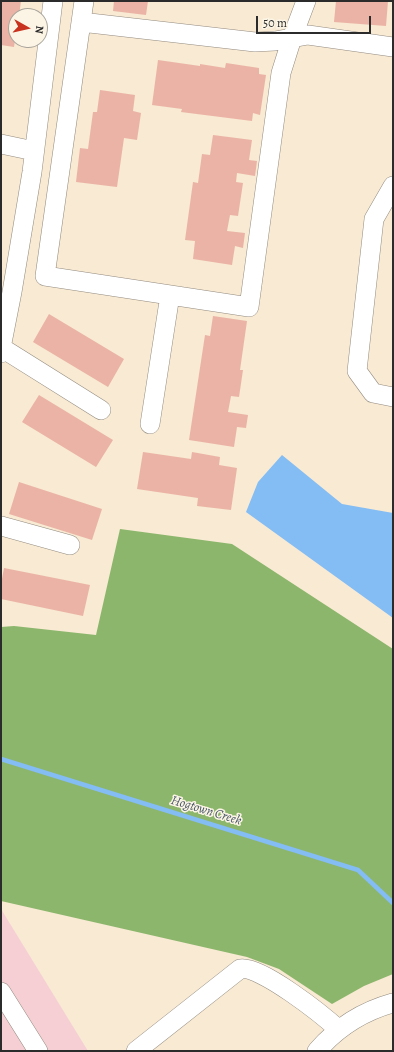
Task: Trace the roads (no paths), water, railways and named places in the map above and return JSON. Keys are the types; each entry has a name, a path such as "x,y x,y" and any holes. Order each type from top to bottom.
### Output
{"street":[{"path":"53,1 32,172 1,350 101,410"},
{"path":"84,1 45,276 248,306 281,73 306,1"},
{"path":"81,22 255,42 275,41 308,35 393,47"},
{"path":"1,144 34,151"},
{"path":"393,186 374,218 357,371 373,393 393,397"},
{"path":"150,424 170,295"},
{"path":"1,526 70,545"},
{"path":"136,1051 240,969 244,968 250,969 280,985 323,1015 339,1030"},
{"path":"1,992 38,1051"},
{"path":"317,1051 339,1030 376,1008 393,1003"}],"water":[{"path":"282,455 342,504 393,513 393,618 246,512 258,482"}],"waterway":[{"name":"Hogtown Creek","path":"1,759 358,870 393,903"}]}
